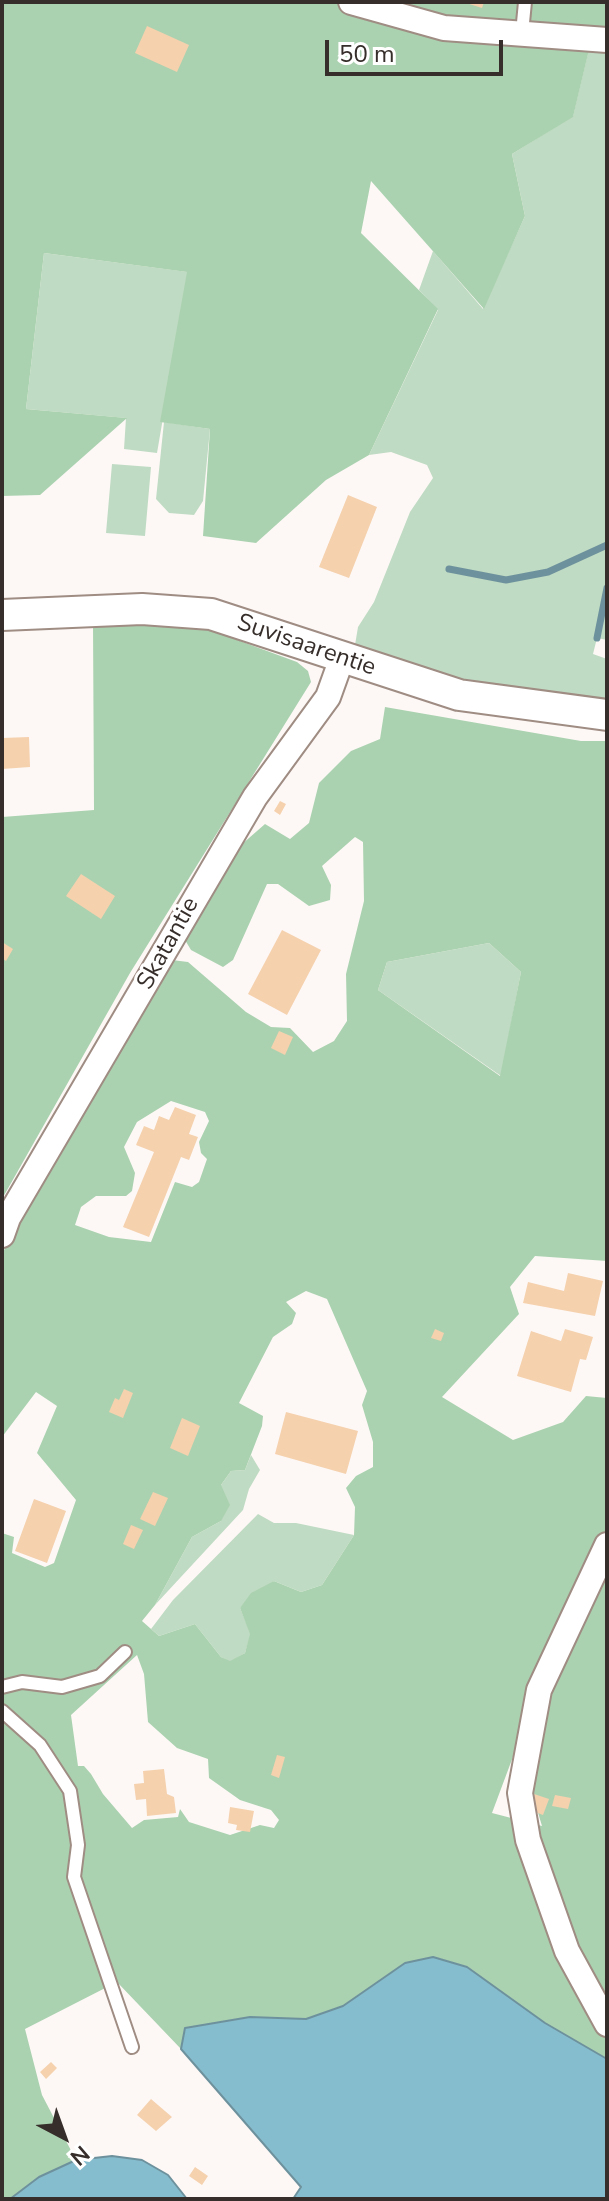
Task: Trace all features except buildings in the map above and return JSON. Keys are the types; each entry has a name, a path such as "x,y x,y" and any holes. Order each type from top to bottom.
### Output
{"street":[{"path":"351,2 444,28 607,40"},
{"name":"Suvisaarentie","path":"2,615 177,610 247,623 342,658 459,695 607,715"},
{"name":"Skatantie","path":"4,1223 255,797 328,697 342,658"},
{"path":"607,1545 539,1690 520,1793 528,1840 567,1951 607,2024"}],"lane":[{"path":"522,33 525,2"},
{"path":"2,1687 22,1682 62,1687 100,1676 125,1652"},
{"path":"2,1711 40,1745 70,1791 78,1845 74,1877 132,2047"}],"green space":[{"path":"2,2 607,2 607,30 594,29 573,117 512,154 525,216 484,309 371,181 361,233 438,309 369,455 326,480 256,543 203,536 210,429 160,422 187,272 44,253 26,409 127,418 40,495 2,496"},
{"path":"594,28 607,30 607,640 597,638 593,654 607,659 607,701 460,681 355,645 358,627 374,602 410,512 433,478 427,465 391,452 369,455 438,310 419,290 433,251 483,309 525,216 512,154 573,116"},
{"path":"44,253 188,272 157,453 124,449 126,418 26,409"},
{"path":"164,422 210,429 203,501 194,515 169,513 156,499"},
{"path":"112,464 151,467 145,536 106,533"},
{"path":"125,622 210,630 297,662 308,671 311,682 130,973 2,1199 2,817 94,810 93,624"},
{"path":"385,707 581,741 607,741 607,1261 535,1256 510,1287 519,1314 442,1397 513,1440 563,1422 586,1396 607,1398 607,1528 529,1699 514,1754 492,1813 542,1826 531,1789 541,1714 607,1563 607,2059 545,2023 405,1963 343,2006 306,2019 250,2017 185,2028 181,2049 117,1982 25,2029 42,2095 76,2160 39,2177 10,2199 2,2199 2,1533 14,1537 12,1553 45,1567 54,1563 76,1500 37,1453 57,1406 36,1392 2,1437 2,1255 16,1222 172,960 188,962 246,1012 271,1027 290,1028 313,1052 334,1041 347,1021 346,974 364,901 363,842 355,837 322,866 331,885 330,900 309,906 278,884 267,884 233,960 223,967 191,950 185,940 241,845 265,824 290,839 309,823 319,783 351,751 380,739","holes":["489,943 521,972 500,1076 378,990 387,962","171,1101 205,1112 209,1121 199,1142 201,1153 207,1159 199,1182 192,1187 175,1182 151,1242 109,1237 75,1225 81,1207 96,1196 126,1196 132,1191 135,1173 124,1147 137,1122","306,1291 327,1299 367,1391 362,1405 373,1442 373,1467 356,1476 346,1488 355,1507 354,1535 322,1585 301,1592 274,1581 251,1593 240,1608 250,1634 245,1653 230,1661 221,1657 195,1624 159,1636 142,1621 155,1605 192,1537 221,1521 230,1505 221,1485 231,1471 245,1470 263,1416 239,1403 273,1337 292,1324 296,1313 286,1302","137,1655 144,1674 148,1722 177,1748 208,1759 209,1778 240,1800 271,1810 279,1820 274,1828 260,1825 230,1835 189,1822 180,1809 178,1817 144,1820 132,1828 103,1794 91,1774 84,1766 78,1766 71,1715"]},
{"path":"489,943 521,972 501,1076 378,990 387,962"},
{"path":"251,1455 260,1470 249,1489 243,1510 155,1605 192,1537 221,1521 221,1485 231,1471 245,1470"},
{"path":"258,1514 274,1523 296,1523 354,1535 322,1585 301,1592 274,1581 240,1608 251,1634 245,1653 230,1662 221,1657 195,1624 159,1636 151,1629 173,1600"}],"water":[{"path":"433,1957 467,1967 545,2023 607,2059 607,2199 293,2199 301,2187 181,2049 185,2028 250,2017 306,2019 343,2006 405,1963"},
{"path":"112,2156 142,2160 168,2175 187,2199 10,2199 39,2177 76,2160"}],"waterway":[{"path":"449,569 506,580 548,572 607,545"},
{"path":"597,638 607,588"}]}
